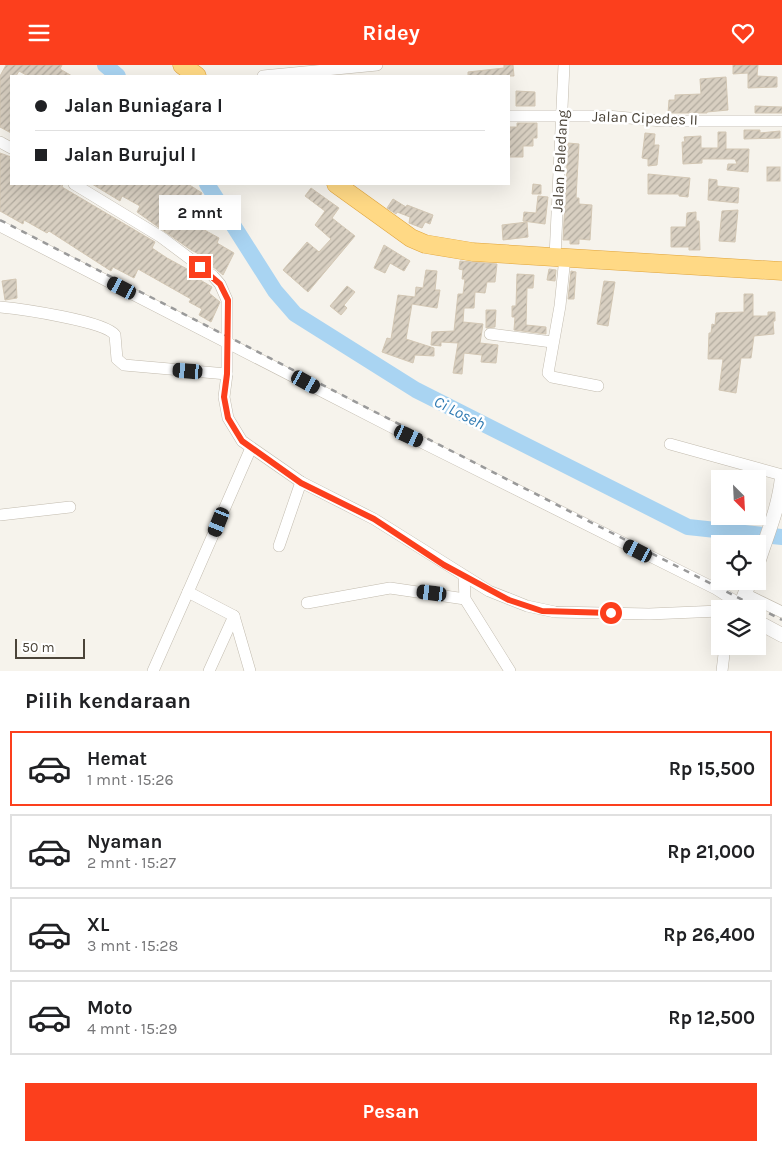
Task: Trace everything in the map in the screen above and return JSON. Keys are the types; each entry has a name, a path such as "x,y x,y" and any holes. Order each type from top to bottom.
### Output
{"highway":[{"path":"182,65 196,75"},
{"path":"337,185 391,225 424,244 473,252 782,271"}],"street":[{"path":"283,75 330,68 377,65"},
{"name":"Jalan Paledang","path":"564,65 560,306 548,371 549,375 598,386"},
{"name":"Jalan Cipedes II","path":"510,116 607,116 662,121 782,121"},
{"path":"76,185 161,237 213,276 225,292 228,300 227,374 224,397 228,418 242,441 301,483 374,519 464,576 509,600 542,611 649,614 711,611"},
{"path":"0,226 409,436 716,589 744,597 782,612"},
{"path":"0,307 60,317 110,329 116,335 117,359 124,365 227,374"},
{"path":"490,334 552,342"},
{"path":"670,444 782,476 779,500 766,539"},
{"path":"153,671 251,448"},
{"path":"278,546 301,483"},
{"path":"0,515 70,507"},
{"path":"464,576 465,599 510,671"},
{"path":"307,603 390,589 465,599"},
{"path":"188,592 234,616 250,671"},
{"path":"209,671 234,616"},
{"path":"766,626 782,635"},
{"path":"722,671 724,655"}],"building":[{"path":"6,65 62,65 60,69 70,75 26,75 19,71 17,75 10,75 10,132 0,127 0,76"},
{"path":"504,65 513,65 514,76 468,75 468,72 504,68"},
{"path":"733,65 758,65 757,76 777,77 777,87 748,88 748,73 733,74"},
{"path":"726,77 728,110 707,113 668,113 669,100 675,100 675,95 701,94 700,79"},
{"path":"516,91 535,92 535,106 516,106"},
{"path":"755,106 782,107 782,113 755,113"},
{"path":"517,123 537,123 537,138 533,138 533,146 523,146 523,157 510,157 510,127 517,127"},
{"path":"744,130 760,130 760,133 780,131 780,138 744,139"},
{"path":"718,132 726,132 726,149 749,149 748,172 727,170 728,164 737,164 735,159 702,159 702,163 683,164 682,142 685,142 684,137 701,136 701,148 718,148"},
{"path":"645,133 655,134 654,145 659,145 657,165 648,166 648,159 642,158"},
{"path":"568,143 579,144 576,198 579,198 579,204 592,205 590,240 579,239 579,244 570,244 570,240 563,240"},
{"path":"0,153 10,157 10,185 63,185 62,187 155,242 152,248 198,275 197,278 212,287 209,293 220,302 211,322 199,315 202,309 189,302 191,299 138,269 134,278 113,267 111,271 49,231 47,233 24,220 23,224 0,211"},
{"path":"767,167 780,167 780,181 767,181"},
{"path":"648,174 690,178 688,197 679,196 679,194 648,194"},
{"path":"709,179 717,180 717,186 739,188 738,203 708,200"},
{"path":"533,184 541,185 541,194 532,194"},
{"path":"94,185 190,185 202,193 188,221 219,238 217,243 234,253 223,275 212,266 214,262 191,250 137,212 140,206 122,196 120,201"},
{"path":"311,188 339,208 332,218 355,236 308,292 283,270 307,242 319,252 331,239 315,225 325,211 305,196"},
{"path":"538,196 548,197 545,224 523,221 524,212 536,213"},
{"path":"393,199 406,207 407,205 433,215 430,224 425,222 422,228 409,223 410,217 397,212 396,214 387,208"},
{"path":"738,210 735,242 719,241 722,211"},
{"path":"696,212 696,221 699,221 700,250 689,250 689,247 671,247 671,227 686,227 687,213"},
{"path":"527,222 528,237 503,240 502,225"},
{"path":"384,245 410,261 404,271 390,263 385,273 374,268"},
{"path":"460,261 497,264 495,282 487,282 485,293 475,292 474,308 464,308 463,322 483,324 480,343 498,345 496,363 481,362 482,355 464,353 462,374 453,373 458,343 441,342 441,346 431,345 432,332 454,331 458,294 463,294 465,279 462,279 463,270 459,269"},
{"path":"549,269 556,270 555,281 547,280"},
{"path":"426,270 437,271 435,290 440,290 437,308 412,304 406,339 434,348 434,356 415,355 413,363 382,352 387,338 391,339 398,295 415,297 416,287 423,288"},
{"path":"571,271 576,272 574,299 568,299"},
{"path":"517,274 534,275 533,288 527,288 526,325 546,327 546,334 514,330 515,317 512,317 512,306 516,306"},
{"path":"16,279 17,298 5,300 2,281"},
{"path":"604,281 615,282 608,326 597,324"},
{"path":"347,286 355,292 344,305 347,308 341,315 330,306"},
{"path":"744,294 753,294 753,316 768,316 768,312 775,312 775,321 773,321 774,334 754,336 751,358 741,358 736,393 719,390 723,359 708,359 709,333 711,333 712,324 715,325 716,313 744,312"},
{"path":"486,310 496,310 495,327 486,328"}],"waterway":[{"name":"Ci Loseh","path":"105,65 117,75"},
{"name":"Ci Loseh","path":"208,185 275,291 295,314 416,390 688,527 782,537"}],"railway":[{"path":"0,220 782,620"}],"route":[{"path":"200,267 213,276 220,284 228,300 226,336 227,374 224,397 228,418 234,431 242,441 301,483 321,491 374,519 444,565 489,591 542,611 611,613"}]}
